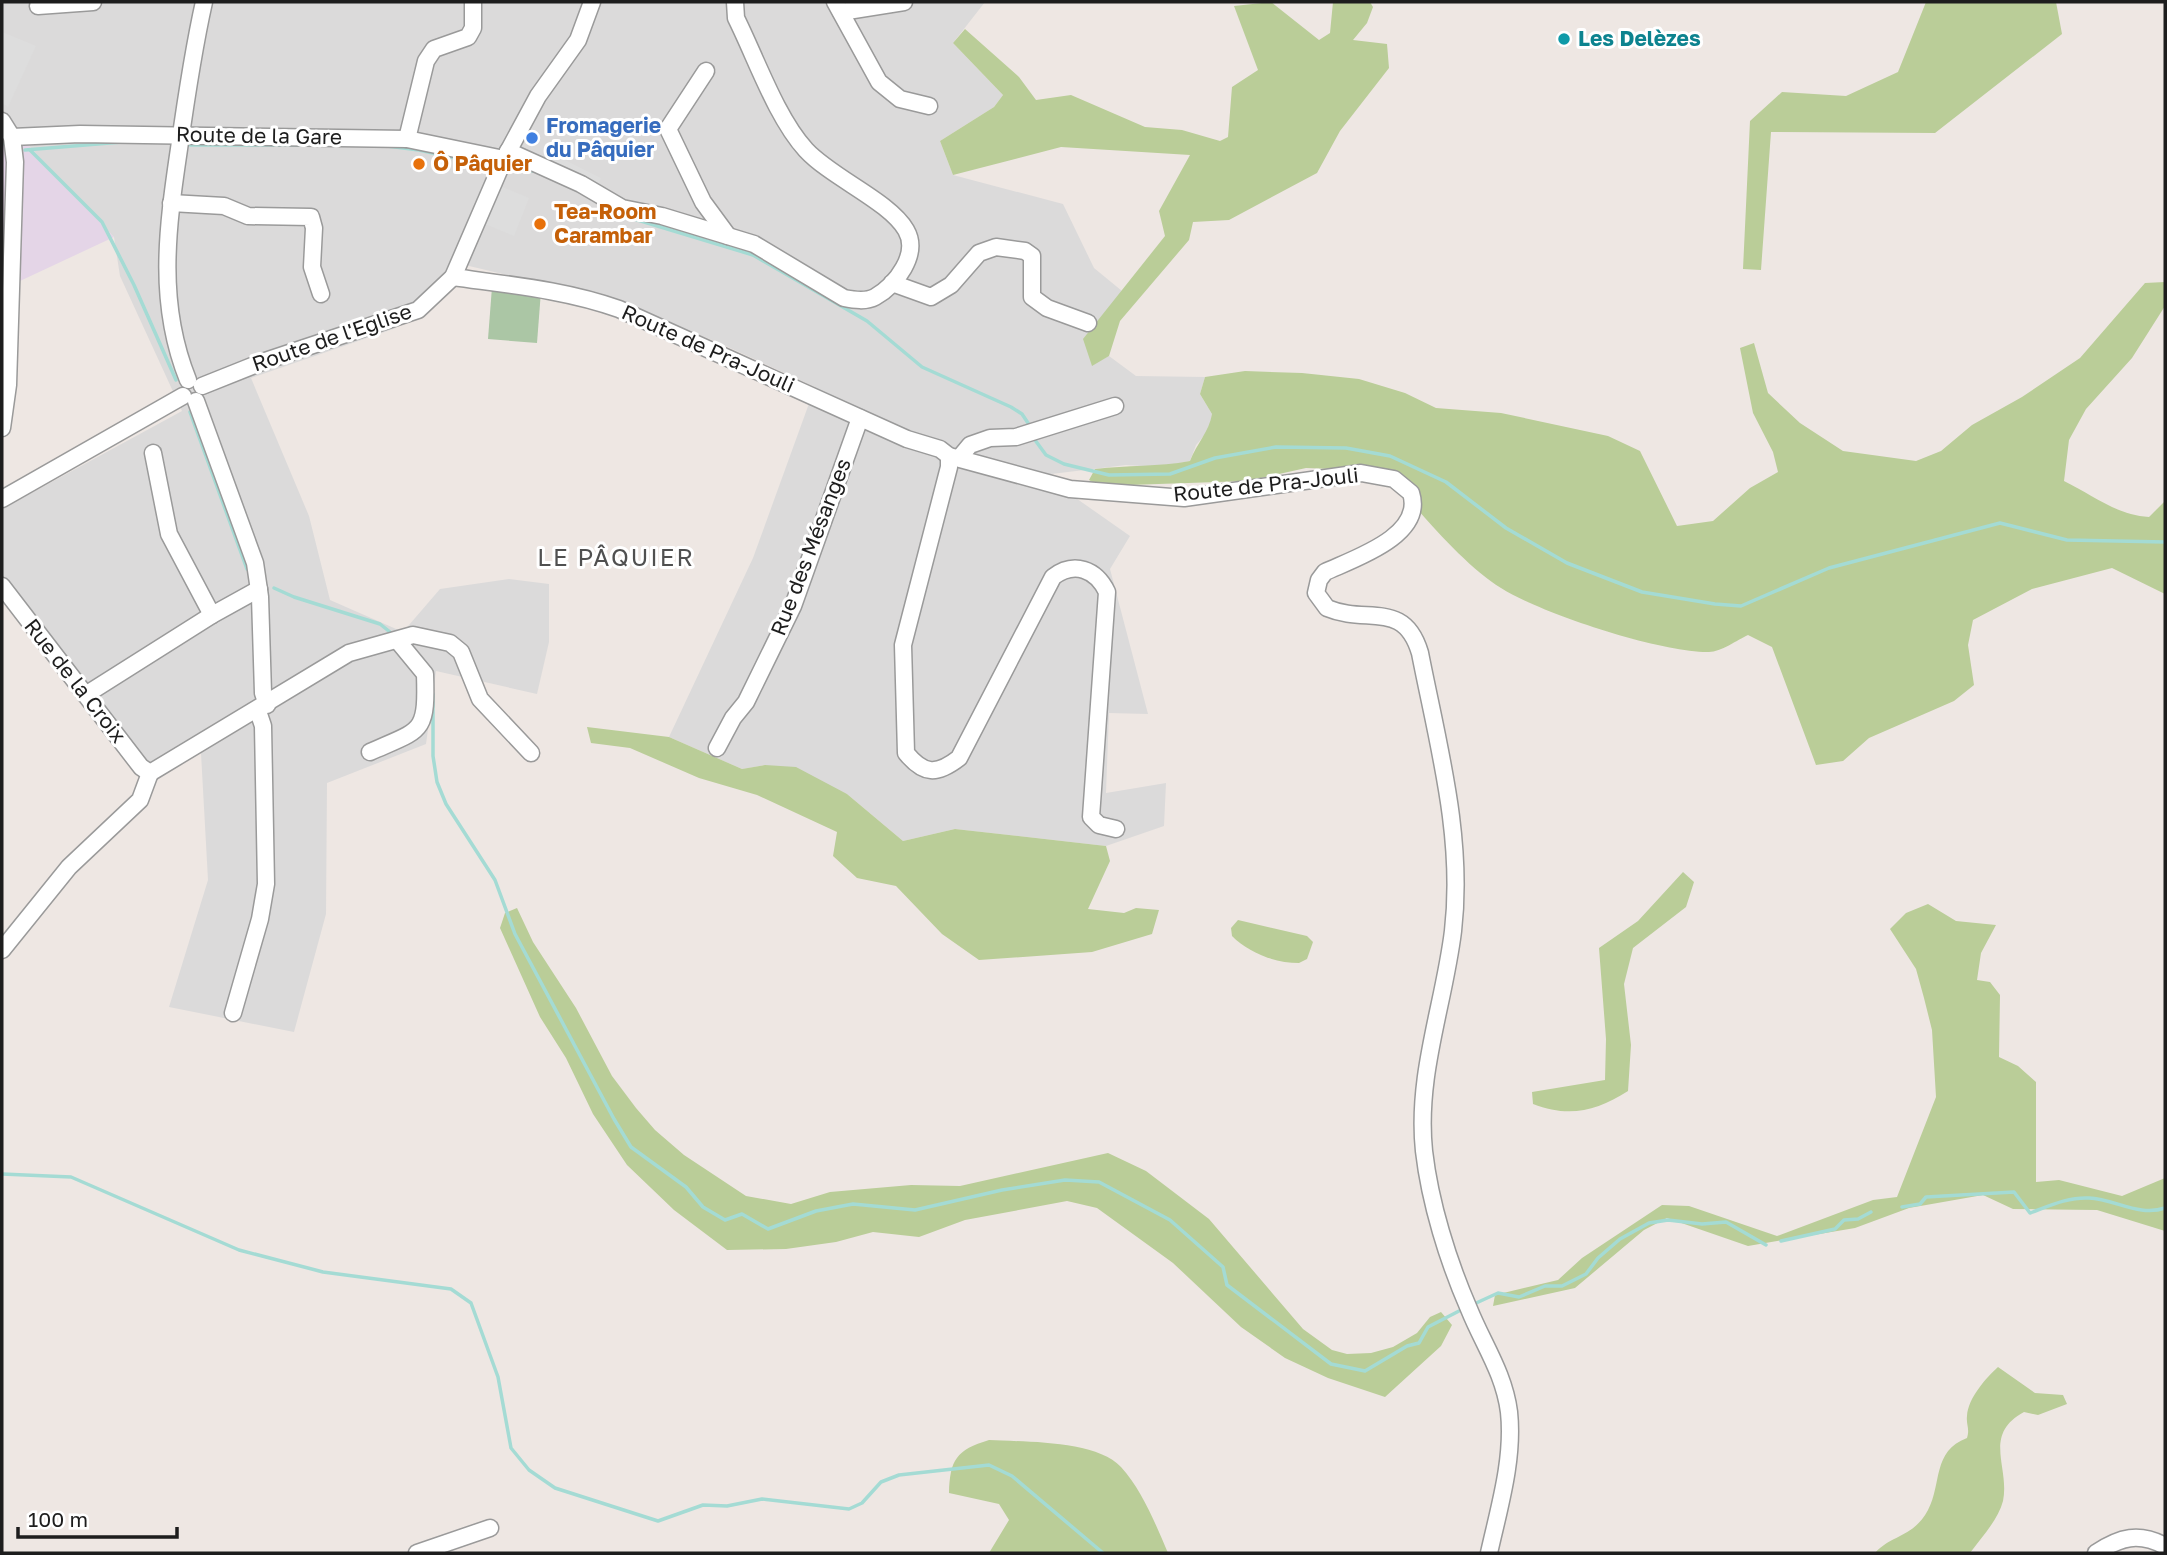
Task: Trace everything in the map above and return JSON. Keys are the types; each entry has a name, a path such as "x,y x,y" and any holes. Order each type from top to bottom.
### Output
{"street":[{"path":"38,6 93,2"},
{"path":"204,2 171,203 166,292 171,329 250,545 259,589 266,884 260,919 233,1013"},
{"path":"407,139 426,61 434,48 468,37 473,27 473,2"},
{"path":"453,277 506,155 538,96 578,40 592,2"},
{"path":"735,2 737,18 785,117 805,149 835,176 897,219 906,231 910,252 892,283 930,297 951,285 979,253 996,247 1025,251 1032,256 1029,286 1032,297 1047,309 1088,323"},
{"path":"904,2 838,7 879,82 900,99 929,106"},
{"path":"706,71 668,129 703,202 728,236"},
{"path":"2,121 12,137 15,166 9,367 2,428"},
{"name":"Route de la Gare","path":"12,137 181,135 407,139 506,155 581,184 622,208 754,244 844,298 874,298 892,283"},
{"path":"171,203 224,206 248,216 311,217 314,228 312,267 321,294"},
{"name":"Route de l'Eglise","path":"2,499 192,391 262,362 418,310 453,277"},
{"name":"Route de Pra-Jouli","path":"453,277 586,298 620,309 907,439 954,456 1070,489 1184,498 1361,473 1394,479 1411,493 1412,504 1399,532 1384,544 1325,572 1319,580 1316,593 1327,608 1393,618 1404,623 1413,633 1420,653 1450,801 1455,852 1453,931 1426,1072 1424,1150 1433,1197 1460,1284 1497,1366 1508,1409 1508,1458 1489,1553"},
{"path":"1115,406 1016,437 990,438 970,445 954,456 903,645 906,753 916,765 930,771 944,769 959,758 1053,577 1062,570 1075,568 1100,578 1107,592 1091,817 1099,825 1116,829"},
{"name":"Rue des Mésanges","path":"717,748 733,718 746,702 793,606 860,418"},
{"path":"153,453 169,534 212,615"},
{"name":"Rue de la Croix","path":"2,586 141,767 150,773"},
{"path":"87,694 212,615 259,589"},
{"path":"2,950 74,861 140,800 150,773 262,708 349,653 413,635 439,640 461,652 480,699 531,753"},
{"path":"370,752 416,732 424,722 425,674 397,640"},
{"path":"417,1553 490,1528"},
{"path":"2096,1553 2116,1540 2136,1538 2165,1546"}],"shaded area":[{"path":"2,2 985,2 953,43 1003,95 994,107 940,141 953,175 1063,204 1094,268 1122,291 1084,339 1092,365 1109,356 1136,376 1205,377 1200,394 1212,414 1210,429 1196,445 1190,461 1159,467 1126,465 1043,475 1130,536 1110,569 1148,714 1109,713 1106,793 1166,783 1164,826 1106,846 955,829 903,841 847,794 765,765 742,769 669,737 753,558 815,387 717,342 611,300 465,265 423,300 396,328 251,378 309,516 330,600 403,632 440,589 509,579 549,584 549,642 537,694 436,671 426,744 327,783 326,914 294,1032 169,1007 208,880 201,753 164,765 146,767 2,581 2,509 182,411 120,276 114,237 2,117"},
{"path":"2,32 36,46 8,107 2,103"},
{"path":"2,117 114,237 5,288 2,331"},
{"path":"553,154 601,178 597,186 549,162"},
{"path":"500,186 529,198 514,236 485,224"}],"green space":[{"path":"1271,2 1319,40 1330,33 1333,2 1370,2 1373,7 1367,23 1353,40 1387,44 1389,68 1340,131 1317,173 1229,220 1193,222 1189,240 1120,321 1109,356 1092,366 1083,339 1165,236 1159,211 1190,155 1061,147 953,175 940,141 994,107 1003,95 953,43 965,29 1019,77 1036,100 1071,95 1145,127 1182,130 1220,141 1228,137 1232,87 1258,70 1234,6"},
{"path":"1926,2 2056,2 2062,34 1935,133 1771,132 1761,270 1743,269 1750,121 1782,92 1846,96 1898,72"},
{"path":"2165,282 2165,306 2132,358 2086,409 2069,440 2064,481 2115,508 2137,515 2149,517 2165,501 2165,594 2112,568 2032,589 1973,620 1968,645 1974,685 1954,701 1869,738 1843,761 1816,765 1772,647 1748,635 1714,651 1688,651 1633,639 1544,609 1501,588 1471,565 1385,471 1306,468 1247,481 1129,485 1109,492 1089,480 1095,469 1190,461 1212,414 1200,394 1205,377 1245,371 1302,373 1359,379 1405,393 1436,408 1501,413 1608,436 1640,451 1677,526 1713,521 1750,488 1778,472 1773,452 1753,413 1740,348 1754,343 1768,393 1800,423 1843,451 1916,461 1941,451 1972,425 2022,397 2080,358 2145,283"},
{"path":"492,287 541,291 537,343 488,339"},
{"path":"587,727 669,737 742,769 765,765 796,767 847,794 903,841 955,829 1106,846 1110,861 1088,909 1124,913 1136,908 1159,910 1152,934 1092,952 979,960 942,934 896,886 857,878 833,856 837,832 757,795 699,778 630,748 591,743"},
{"path":"1683,872 1694,882 1686,907 1633,948 1624,984 1631,1045 1628,1091 1594,1108 1582,1110 1559,1111 1533,1104 1532,1092 1605,1080 1606,1039 1599,948 1638,921"},
{"path":"1928,904 1956,921 1996,925 1981,953 1977,980 1990,982 2000,995 1999,1057 2018,1066 2036,1082 2036,1182 2059,1180 2122,1196 2165,1178 2165,1231 2097,1210 2013,1209 1983,1195 1909,1208 1855,1228 1748,1246 1667,1218 1644,1230 1575,1288 1493,1306 1495,1295 1558,1280 1582,1258 1662,1205 1689,1206 1777,1236 1873,1200 1897,1197 1936,1097 1932,1030 1924,998 1916,969 1890,929 1906,913"},
{"path":"517,908 533,942 576,1008 612,1076 636,1108 655,1130 684,1155 746,1196 791,1204 830,1192 911,1185 960,1186 1108,1153 1146,1171 1209,1219 1303,1329 1332,1350 1347,1354 1371,1353 1393,1347 1417,1333 1430,1317 1441,1312 1452,1325 1441,1346 1385,1397 1328,1378 1285,1358 1241,1327 1173,1263 1097,1208 1067,1201 965,1220 919,1237 873,1232 836,1242 786,1249 727,1250 674,1210 627,1165 593,1114 566,1058 540,1017 500,928 505,913"},
{"path":"1238,920 1307,936 1313,942 1307,959 1290,963 1254,952 1232,936 1231,928"},
{"path":"1998,1367 2035,1393 2063,1395 2067,1404 2038,1415 2024,1412 2011,1421 2004,1431 2000,1452 2003,1501 1993,1522 1970,1553 1875,1553 1916,1526 1928,1510 1943,1460 1948,1451 1967,1438 1968,1409 1974,1395"},
{"path":"989,1440 1058,1444 1110,1458 1136,1486 1168,1553 989,1553 1009,1520 999,1504 949,1493 951,1472 957,1458 969,1448"}],"waterway":[{"path":"25,150 122,142"},
{"path":"190,145 310,145"},
{"path":"387,146 492,166"},
{"path":"30,150 102,222 134,285 176,380"},
{"path":"508,167 533,171"},
{"path":"631,218 753,255 867,321 922,367 1011,407 1022,414 1028,423"},
{"path":"190,412 247,569"},
{"path":"1035,440 1046,455 1064,464 1109,475 1170,474 1215,458 1276,447 1346,448 1390,456 1446,482 1506,528 1567,563 1642,592 1715,604 1741,606 1829,568 2000,523 2067,540 2165,542"},
{"path":"274,588 380,624 390,632"},
{"path":"433,694 433,756 437,782 446,804 495,880 515,934 631,1147 686,1187 703,1207 725,1220 742,1214 768,1229 816,1211 853,1204 915,1210 1002,1190 1065,1180 1099,1182 1170,1220 1223,1267 1227,1285 1331,1364 1365,1371 1407,1346 1419,1343 1428,1327 1461,1310"},
{"path":"2,1174 71,1177 239,1250 323,1272 451,1289 471,1303 498,1377 511,1448 529,1470 555,1488 658,1521 703,1505 727,1506 762,1499 849,1509 862,1503 881,1482 899,1475 989,1465 1012,1476 1103,1553"},
{"path":"1902,1207 1920,1204 1926,1197 2014,1192 2030,1213 2059,1202 2081,1198 2099,1199 2136,1209 2165,1208"},
{"path":"1781,1241 1835,1229 1844,1220 1858,1219 1871,1212"},
{"path":"1474,1304 1498,1293 1519,1297 1545,1286 1562,1286 1586,1274 1598,1258 1620,1239 1649,1223 1668,1220 1702,1224 1726,1222 1766,1245"}],"place":[{"name":"Les Delèzes","path":"1564,39"},
{"name":"Fromagerie du Pâquier","path":"532,138"},
{"name":"Ô Pâquier","path":"419,164"},
{"name":"Tea-Room Carambar","path":"540,224"}],"district":[{"name":"LE PÂQUIER","path":"616,558"}]}
